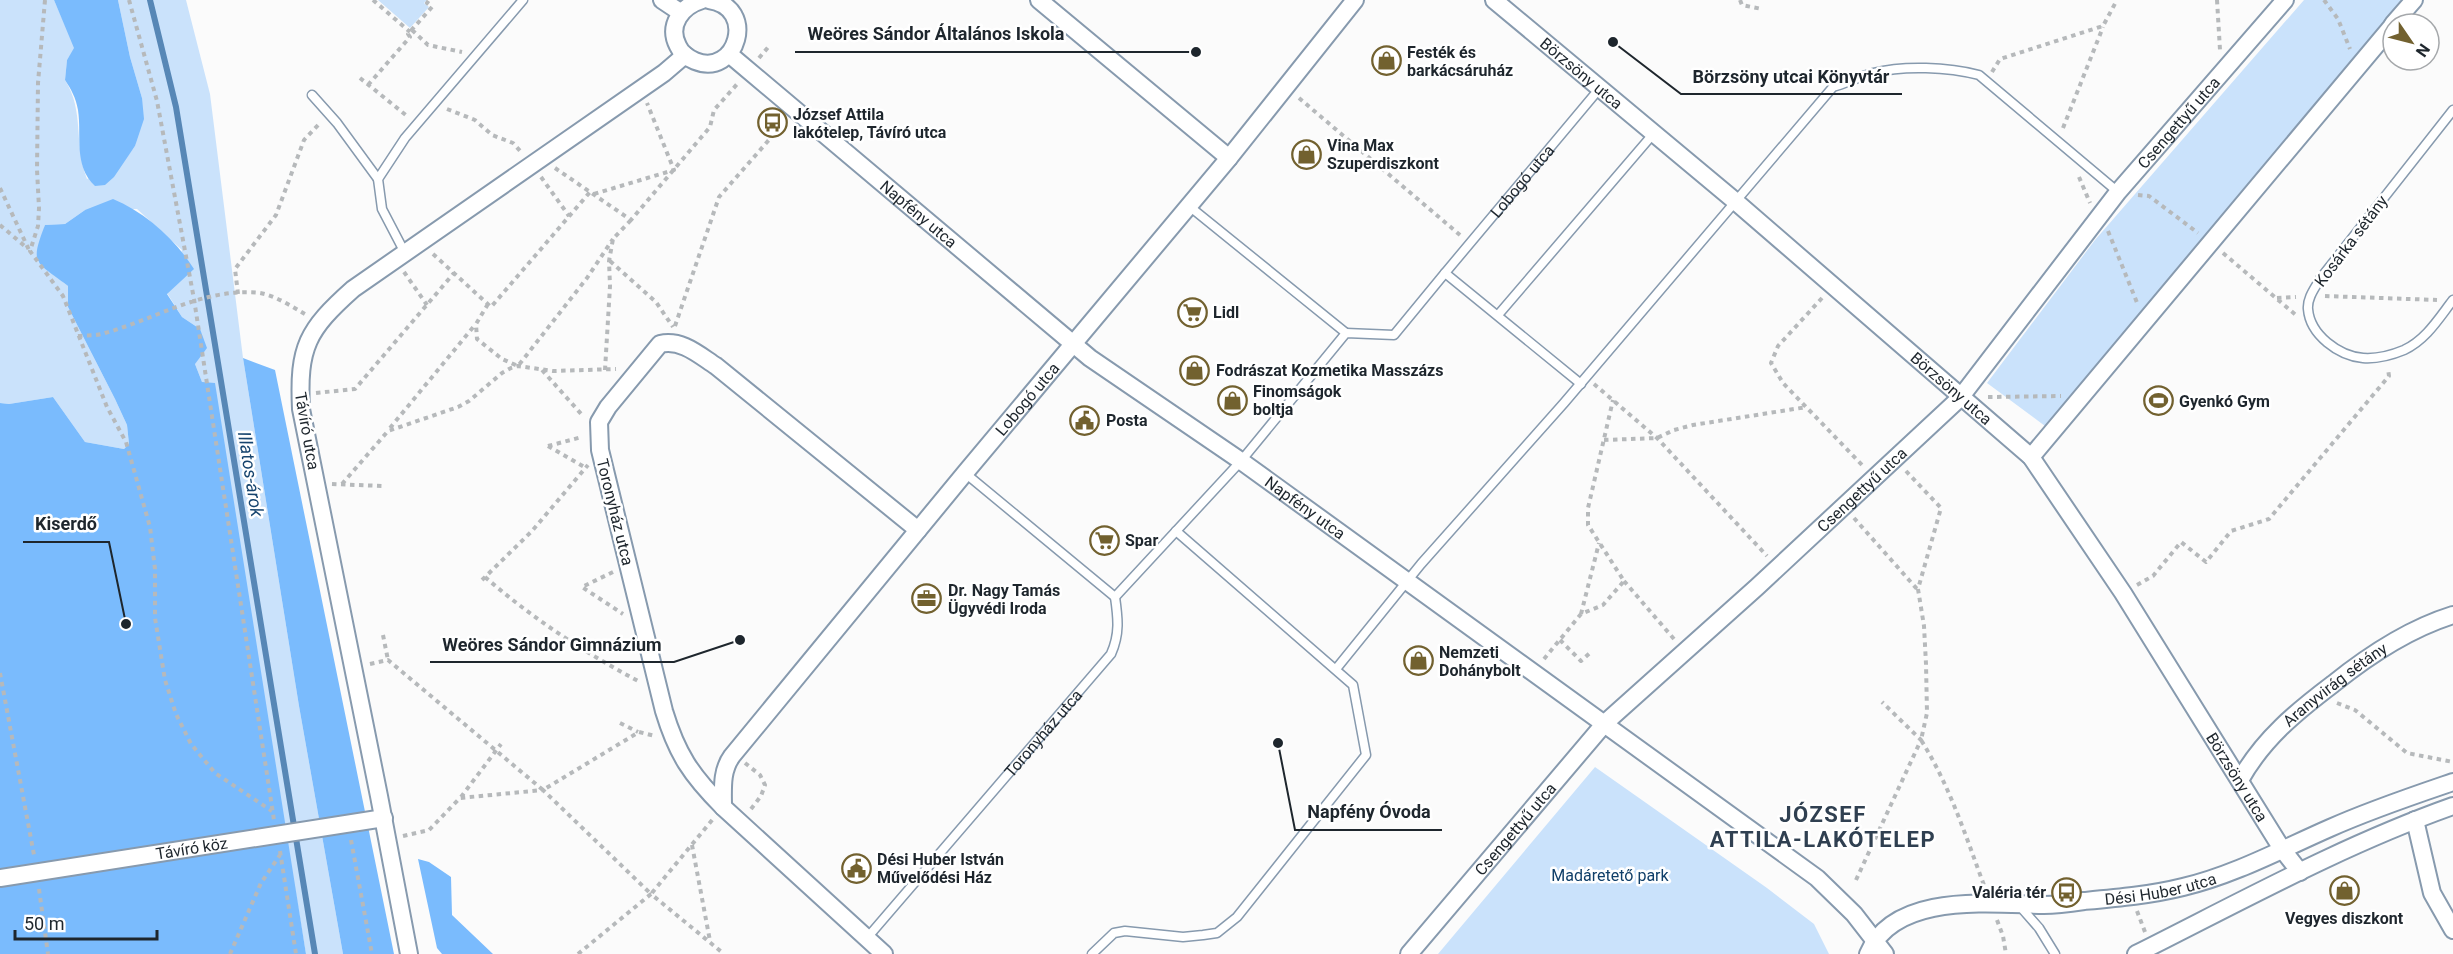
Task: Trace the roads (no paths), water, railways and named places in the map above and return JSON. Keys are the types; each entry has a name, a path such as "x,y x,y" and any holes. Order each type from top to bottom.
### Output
{"street":[{"path":"662,0 680,12"},
{"path":"702,0 680,12 675,24 675,36 678,46 685,55 693,60 708,63 721,60 729,54 736,41 738,27 733,14 717,1"},
{"path":"1039,0 1229,158"},
{"name":"Lobogó utca","path":"723,807 723,778 727,763 732,756 965,472 1287,88 1355,0"},
{"name":"Börzsöny utca","path":"1494,0 1735,201 1960,398 2031,457 2123,593 2282,849 2300,872"},
{"name":"Csengettyű utca","path":"1409,954 1605,723 1778,568 1960,398 2120,189 2285,0"},
{"path":"2404,12 2414,0"},
{"path":"2031,457 2381,38"},
{"name":"Napfény utca","path":"729,54 1073,344 1407,580 1817,878 1843,902 1871,947 1885,954"},
{"name":"Távíró utca","path":"409,954 384,818 301,409 299,377 303,356 318,321 353,289 664,73 685,55"},
{"name":"Toronyház utca","path":"884,954 723,807 703,787 682,759 673,741 628,564 599,440 599,422 608,407 660,344 672,336 716,366 918,530"},
{"name":"Aranyvirág sétány","path":"2240,780 2253,757 2276,731 2317,695 2362,661 2402,637 2453,615"},
{"name":"Dési Huber utca","path":"1871,947 1892,922 1926,909 1990,903 2045,905 2131,896 2183,887 2222,874 2366,812 2453,782"},
{"path":"2147,952 2300,872 2415,820 2453,806"},
{"name":"Távíró köz","path":"0,878 384,818"},
{"path":"2415,820 2432,893 2453,930"}],"lane":[{"path":"378,179 417,124 524,0"},
{"path":"1336,669 1407,580 1583,381 1833,87 1874,73 1913,69 1953,69 1979,75 2120,189"},
{"name":"Lobogó utca","path":"1346,333 1394,335 1600,88"},
{"path":"312,95 378,179 382,209 400,256"},
{"name":"Kosárka sétány","path":"2453,110 2320,279 2311,296 2308,308 2318,334 2341,352 2364,358 2386,356 2406,349 2423,337 2453,300"},
{"path":"1498,315 1654,134"},
{"path":"965,472 1115,597 1241,461 1346,333 1189,206"},
{"path":"1445,273 1583,381"},
{"path":"1092,954 1113,933 1125,931 1183,937 1217,933 1238,917 1366,755 1353,685 1176,531"},
{"name":"Toronyház utca","path":"867,938 1111,654 1118,639 1119,620 1115,597"},
{"path":"2017,903 2040,928 2055,954"}],"waterway":[{"name":"Illatos-árok","path":"150,0 176,107 315,954"}],"place":[{"name":"Börzsöny utcai Könyvtár","path":"1613,42"},
{"name":"Weöres Sándor Általános Iskola","path":"1196,52"},
{"name":"Festék és barkácsáruház","path":"1386,61"},
{"name":"József Attila lakótelep, Távíró utca","path":"772,123"},
{"name":"Vina Max Szuperdiszkont","path":"1306,154"},
{"name":"Lidl","path":"1192,312"},
{"name":"Fodrászat Kozmetika Masszázs","path":"1195,370"},
{"name":"Finomságok boltja","path":"1232,400"},
{"name":"Gyenkó Gym","path":"2158,401"},
{"name":"Posta","path":"1085,420"},
{"name":"Spar","path":"1104,540"},
{"name":"Dr. Nagy Tamás Ügyvédi Iroda","path":"927,599"},
{"name":"Kiserdő","path":"126,624"},
{"name":"Weöres Sándor Gimnázium","path":"740,640"},
{"name":"Nemzeti Dohánybolt","path":"1418,661"},
{"name":"Napfény Óvoda","path":"1278,743"},
{"name":"Dési Huber István Művelődési Ház","path":"856,868"},
{"name":"Vegyes diszkont","path":"2344,890"},
{"name":"Valéria tér","path":"2067,892"}],"district":[{"name":"JÓZSEF ATTILA-LAKÓTELEP","path":"1823,826"}],"park label":[{"name":"Madáretető park","path":"1610,875"}]}
